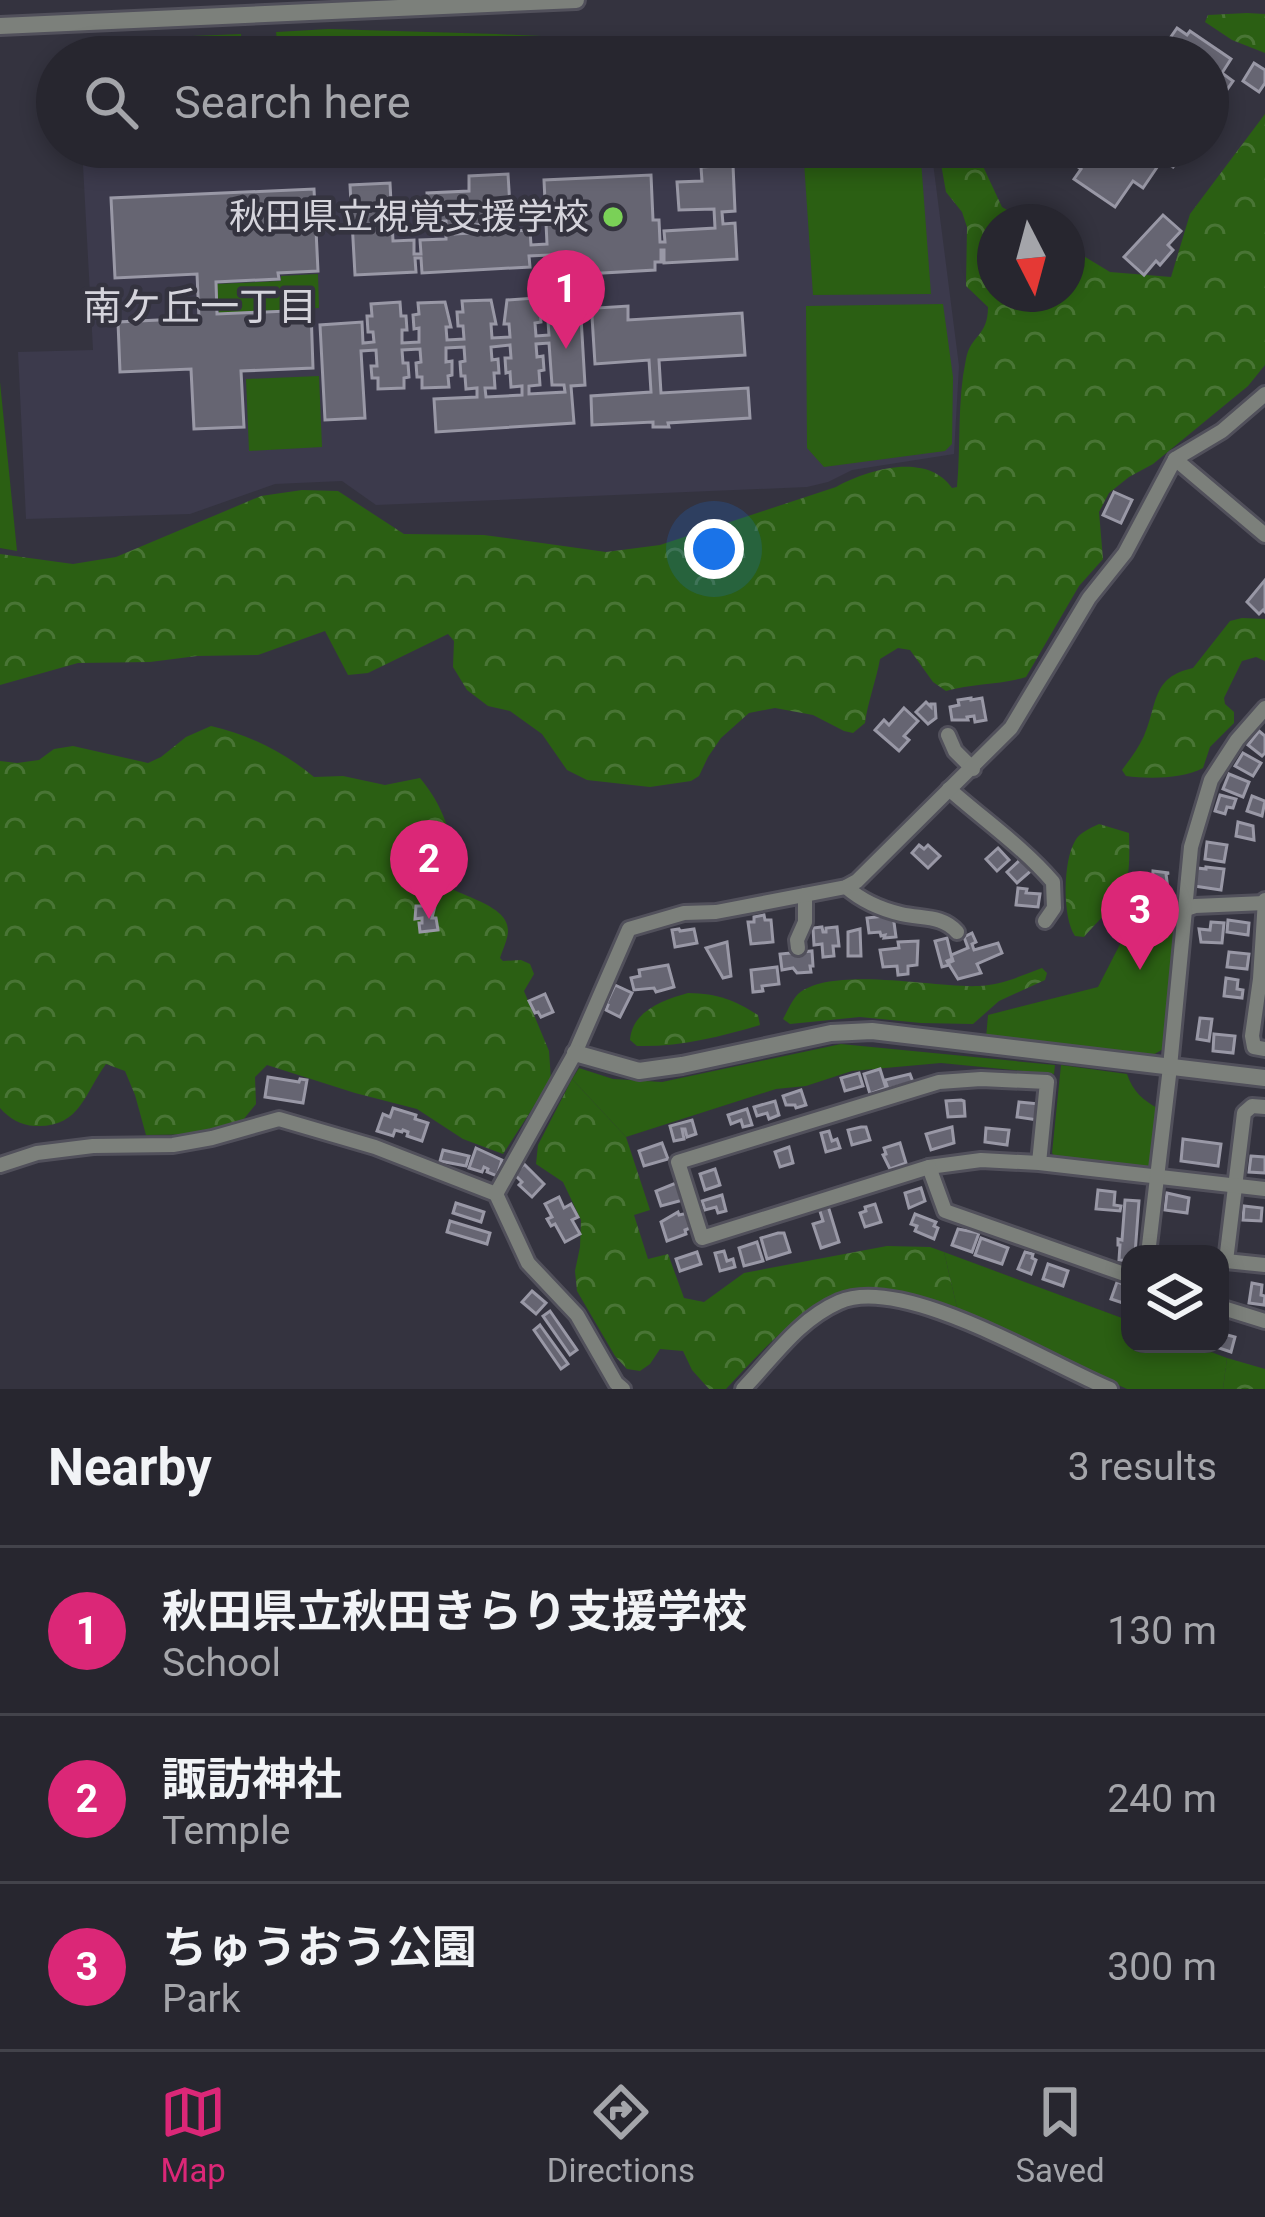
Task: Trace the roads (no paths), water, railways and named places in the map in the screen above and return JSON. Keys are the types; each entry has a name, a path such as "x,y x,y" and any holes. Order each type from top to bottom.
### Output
{"street":[{"path":"0,26 259,7 577,0"},
{"path":"496,1194 575,1053 629,929 684,913 727,910 857,881 1011,728 1089,598 1125,553 1175,459 1222,431 1265,394"},
{"path":"1175,459 1265,535"},
{"path":"1149,1245 1191,847 1211,780 1265,709"},
{"path":"948,735 955,751 973,769"},
{"path":"950,789 1033,858 1054,882 1054,908 1046,921"},
{"path":"846,887 863,901 900,914 949,922 957,932"},
{"path":"798,948 805,895"},
{"path":"1186,909 1265,902 1262,979 1252,1036 1253,1047 1265,1048"},
{"path":"575,1053 639,1071 831,1033 872,1031 1265,1078"},
{"path":"1039,1163 1047,1082 981,1079 939,1082 678,1162 702,1238 928,1167 981,1160 1265,1189"},
{"path":"1265,1107 1252,1106 1244,1113 1226,1261 1265,1265"},
{"path":"0,1166 37,1153 212,1138 279,1119 375,1147 496,1194 528,1263 577,1315 623,1389"},
{"path":"928,1167 946,1211 1121,1273"},
{"path":"742,1389 794,1331 842,1300 882,1295 967,1323 1110,1389"},
{"path":"1229,1310 1265,1321"}],"place":[{"name":"秋田県立視覚支援学校","path":"613,217"},
{"name":"秋田県立秋田きらり支援学校","path":"566,349"},
{"name":"諏訪神社","path":"429,919"},
{"name":"ちゅうおう公園","path":"1140,970"}],"district":[{"name":"南ケ丘一丁目","path":"200,307"}]}
